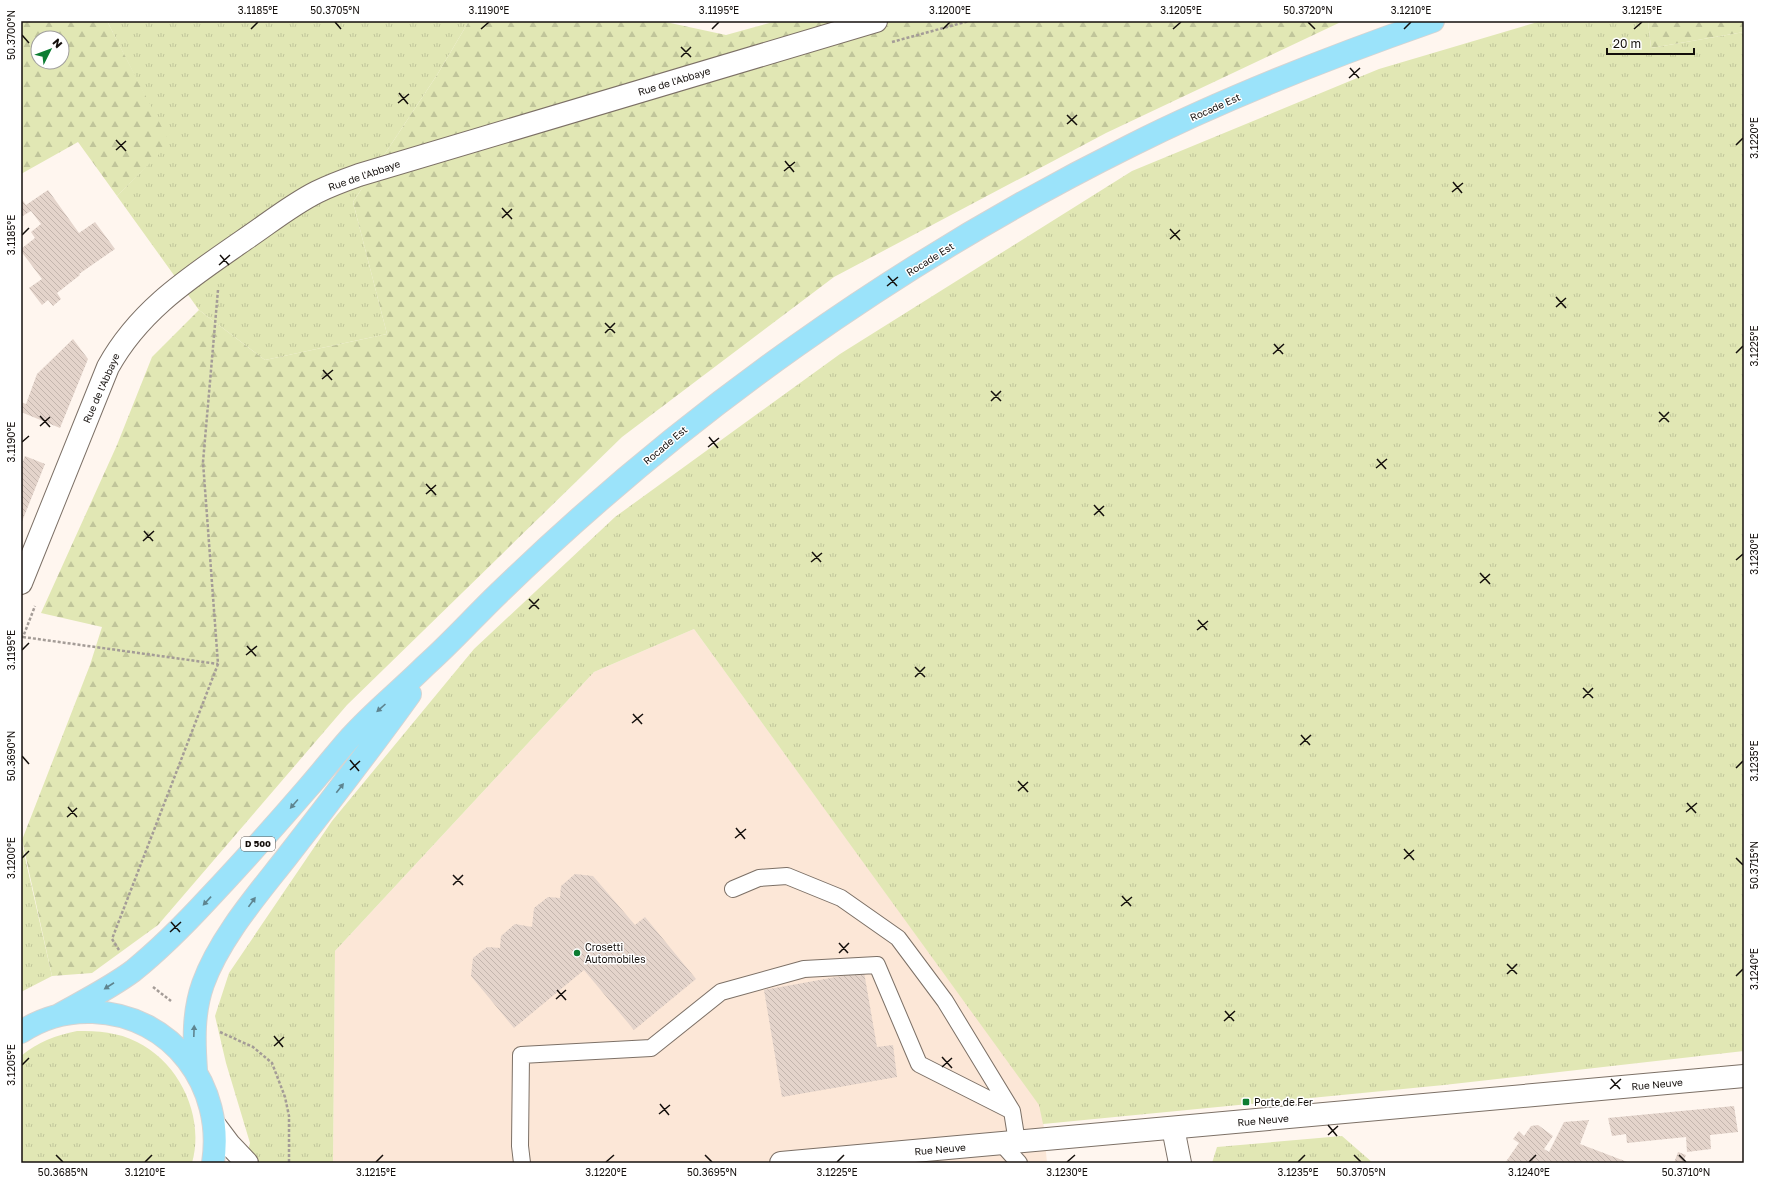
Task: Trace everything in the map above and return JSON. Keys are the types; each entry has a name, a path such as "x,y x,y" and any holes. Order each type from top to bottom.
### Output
{"main road":[{"name":"Rocade Est","path":"440,652 528,566 675,436 774,362 912,270 1053,186 1132,144 1224,102 1343,54 1433,21"},
{"name":"D 500","path":"59,1015 95,996 132,971 163,944 216,891 273,828 351,737 440,652"},
{"name":"D 500","path":"196,1070 195,1020 203,984 212,964 235,926 264,886 379,738 440,652"},
{"path":"21,1032 36,1023 59,1015 102,1012 130,1019 155,1031 178,1048 196,1070 208,1096 214,1124 215,1138 213,1163"}],"street":[{"name":"Rue de l'Abbaye","path":"21,583 108,367 126,337 138,323 172,292 299,202 338,182 359,175 876,21"},
{"name":"Rue Neuve","path":"781,1163 1013,1150 1173,1128 1744,1076"},
{"path":"214,1124 246,1163"},
{"path":"1173,1128 1180,1163"}],"lane":[{"path":"733,889 759,878 787,876 841,898 898,938 945,1001 1012,1111 1013,1150"},
{"path":"522,1163 520,1146 521,1055 651,1048 721,992 804,969 877,965 919,1064 1012,1111"}],"path":[{"path":"218,289 203,462 218,664 112,939 132,971 195,1020 253,1047 272,1063 285,1097 290,1116 289,1163"},
{"path":"23,637 218,664"}],"shaded area":[{"path":"694,629 1042,1108 1047,1163 333,1163 335,951 594,672"}],"green space":[{"path":"21,21 107,21 170,143 117,196 78,142 21,174"},
{"path":"107,21 469,21 437,75 353,202 387,334 265,360 199,310 117,196 169,143"},
{"path":"469,21 661,21 726,35 777,21 1343,21 1106,133 834,277 622,437 347,705 158,925 92,973 52,976 22,840 90,665 102,627 41,613 117,445 152,357 199,310 265,360 387,334 353,202 437,75"},
{"path":"1541,21 1648,21 1651,48 1744,32 1744,1051 1444,1085 1043,1124 1039,1105 694,629 594,672 335,951 333,1163 244,1163 250,1143 226,1063 215,1016 229,973 332,821 474,649 615,517 840,354 1132,171 1379,69"},
{"path":"1648,21 1744,21 1744,32 1651,48"},
{"path":"21,840 52,976 21,992"},
{"path":"77,1031 93,1031 123,1036 152,1051 166,1063 177,1077 186,1093 192,1110 195,1128 195,1145 192,1163 21,1163 21,1056 48,1040"},
{"path":"1342,1136 1373,1163 1212,1163 1217,1147"}],"building":[{"path":"48,190 79,233 95,222 115,249 79,274 80,275 57,293 61,299 53,306 48,300 42,305 29,288 42,279 21,251 21,249 35,238 31,232 41,224 31,211 21,217 21,198 26,205"},
{"path":"73,339 88,359 60,428 21,412 21,402 26,404 37,374"},
{"path":"25,456 45,464 21,524 21,466"},
{"name":"Crosetti Automobiles","path":"575,874 593,876 635,925 645,917 696,979 634,1030 584,970 514,1028 471,976 473,958 487,947 500,948 501,936 515,924 532,927 534,908 548,897 560,898 561,886"},
{"path":"864,972 877,1047 893,1045 897,1077 782,1097 764,990"},
{"path":"1734,1106 1738,1132 1710,1135 1711,1149 1687,1152 1686,1137 1627,1143 1626,1134 1612,1136 1608,1118"},
{"path":"1589,1120 1580,1144 1630,1163 1505,1163 1519,1143 1513,1139 1519,1131 1524,1136 1531,1126 1538,1125 1553,1136 1544,1149 1549,1152 1564,1122"},
{"path":"1678,1152 1686,1155 1683,1163 1674,1163"}],"place":[{"name":"Crosetti Automobiles","path":"577,953"},
{"name":"Porte de Fer","path":"1246,1102"}]}
